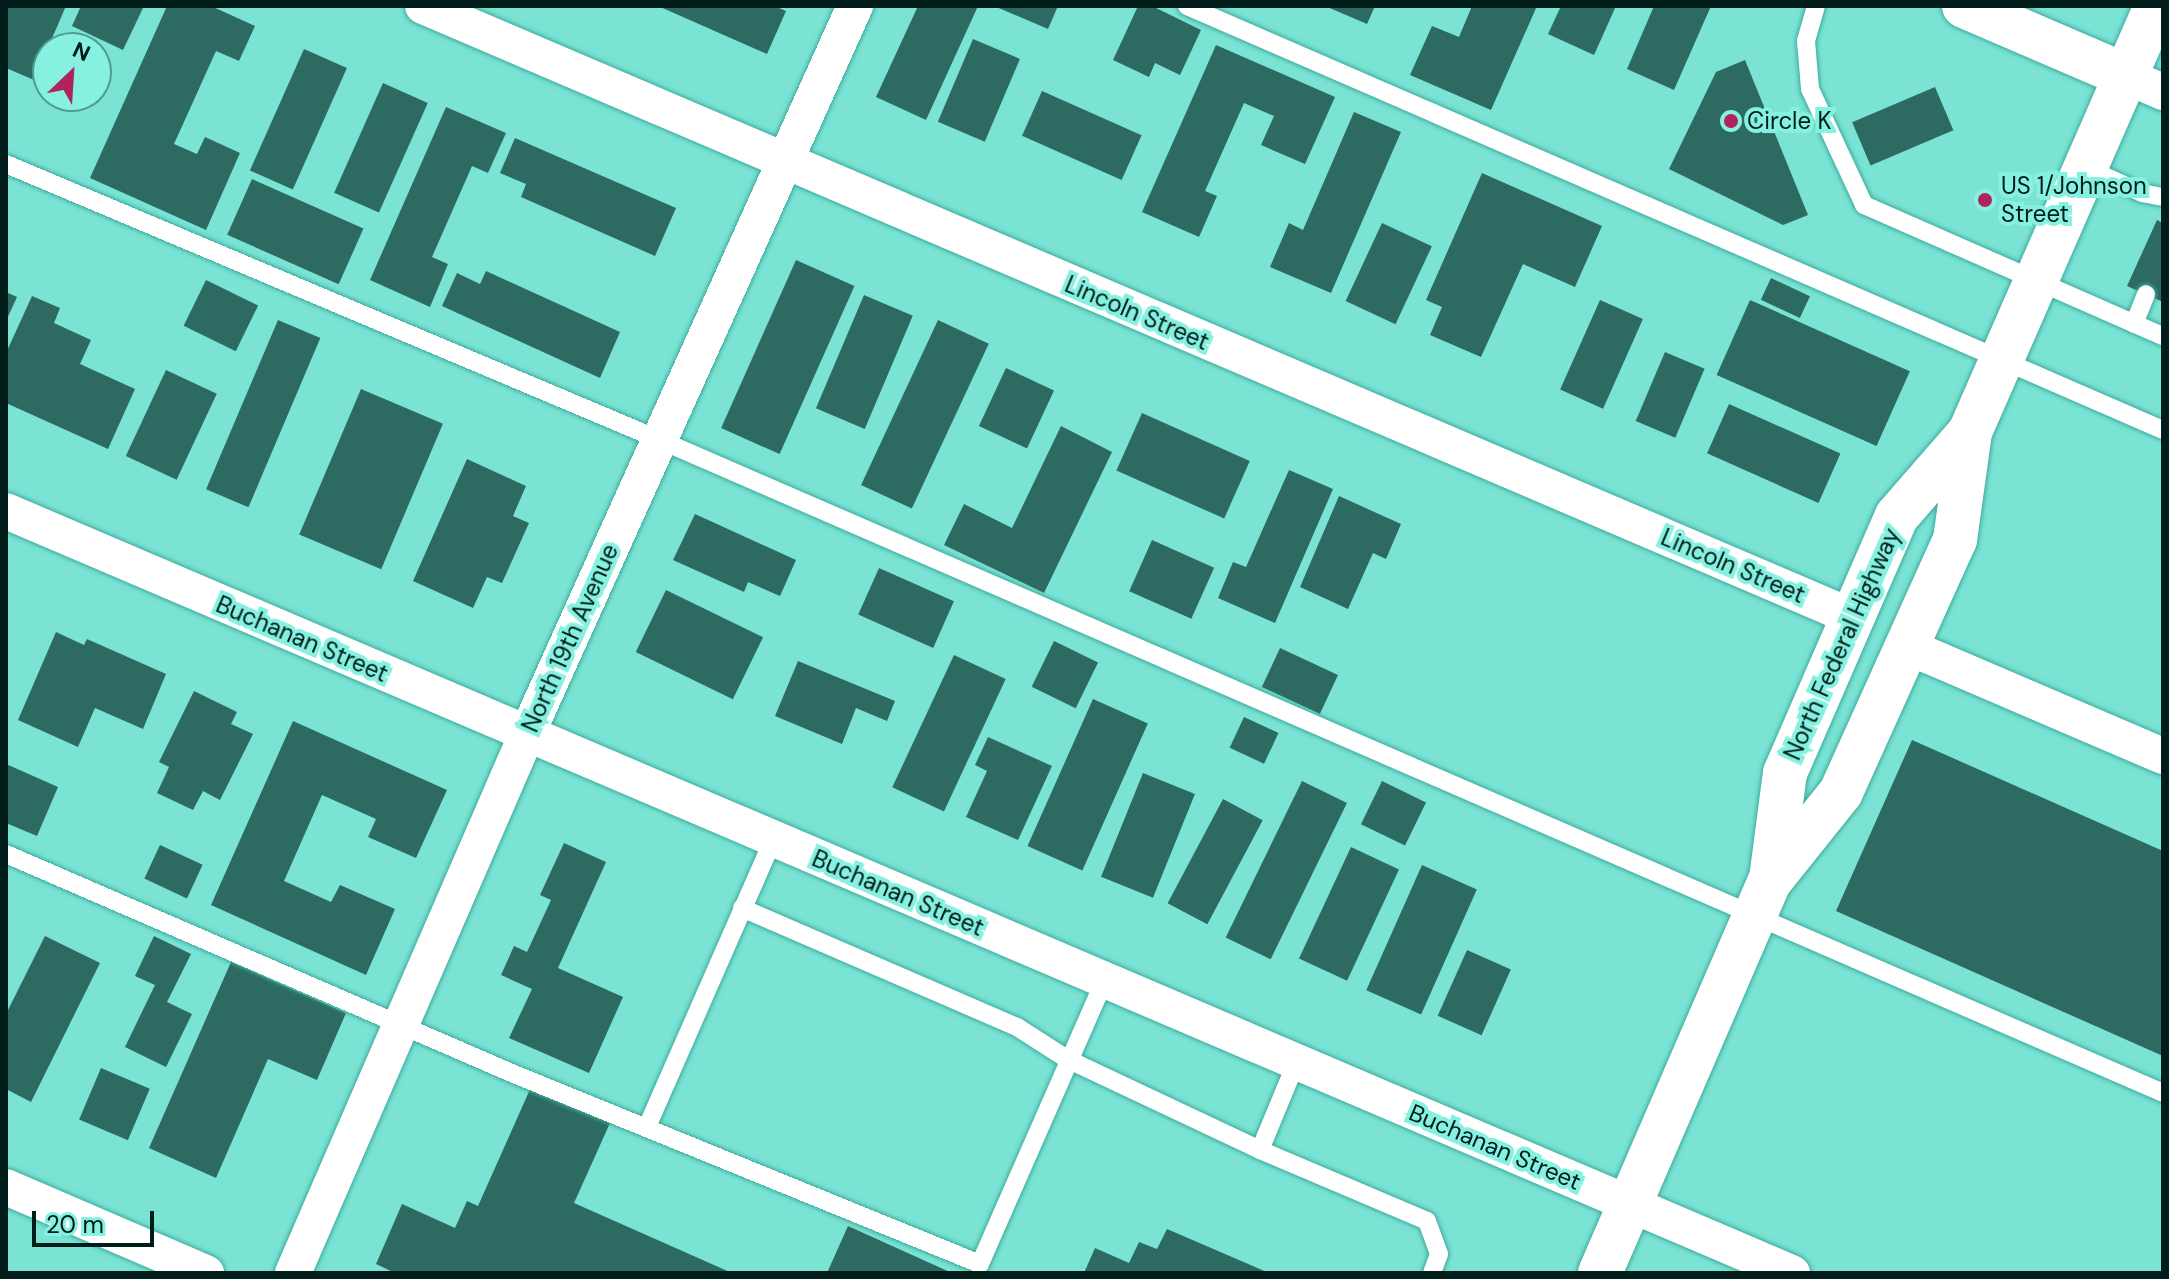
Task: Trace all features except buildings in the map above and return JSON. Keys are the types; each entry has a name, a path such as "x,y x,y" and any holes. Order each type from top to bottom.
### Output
{"main road":[{"path":"1966,6 2124,75"},
{"name":"North Federal Highway","path":"1763,897 1841,792 1955,540 1970,432 2156,6"},
{"name":"North Federal Highway","path":"1600,1273 1763,897 1785,773 1897,516 1970,432"}],"street":[{"name":"Lincoln Street","path":"423,6 1853,617"},
{"name":"North 19th Avenue","path":"293,1273 526,736 855,6"},
{"path":"2124,75 2163,92"},
{"name":"Buchanan Street","path":"6,511 526,736 1792,1273"},
{"path":"1906,646 2163,756"},
{"path":"6,1187 206,1273"}],"lane":[{"path":"1187,6 2163,430"},
{"path":"1816,6 1806,41 1810,89 1864,205 2163,336"},
{"path":"6,164 660,440 1763,897 2163,1093"},
{"path":"2084,167 2142,193 2163,197"},
{"path":"2134,324 2146,294"},
{"path":"647,1127 773,840"},
{"path":"6,854 400,1025 980,1264 1067,1059 1104,981"},
{"path":"742,908 1017,1027 1067,1059 1260,1150 1427,1221 1439,1254 1432,1273"},
{"path":"1260,1150 1296,1063"}],"place":[{"name":"Circle K","path":"1731,121"},
{"name":"US 1/Johnson Street","path":"1985,200"}]}
